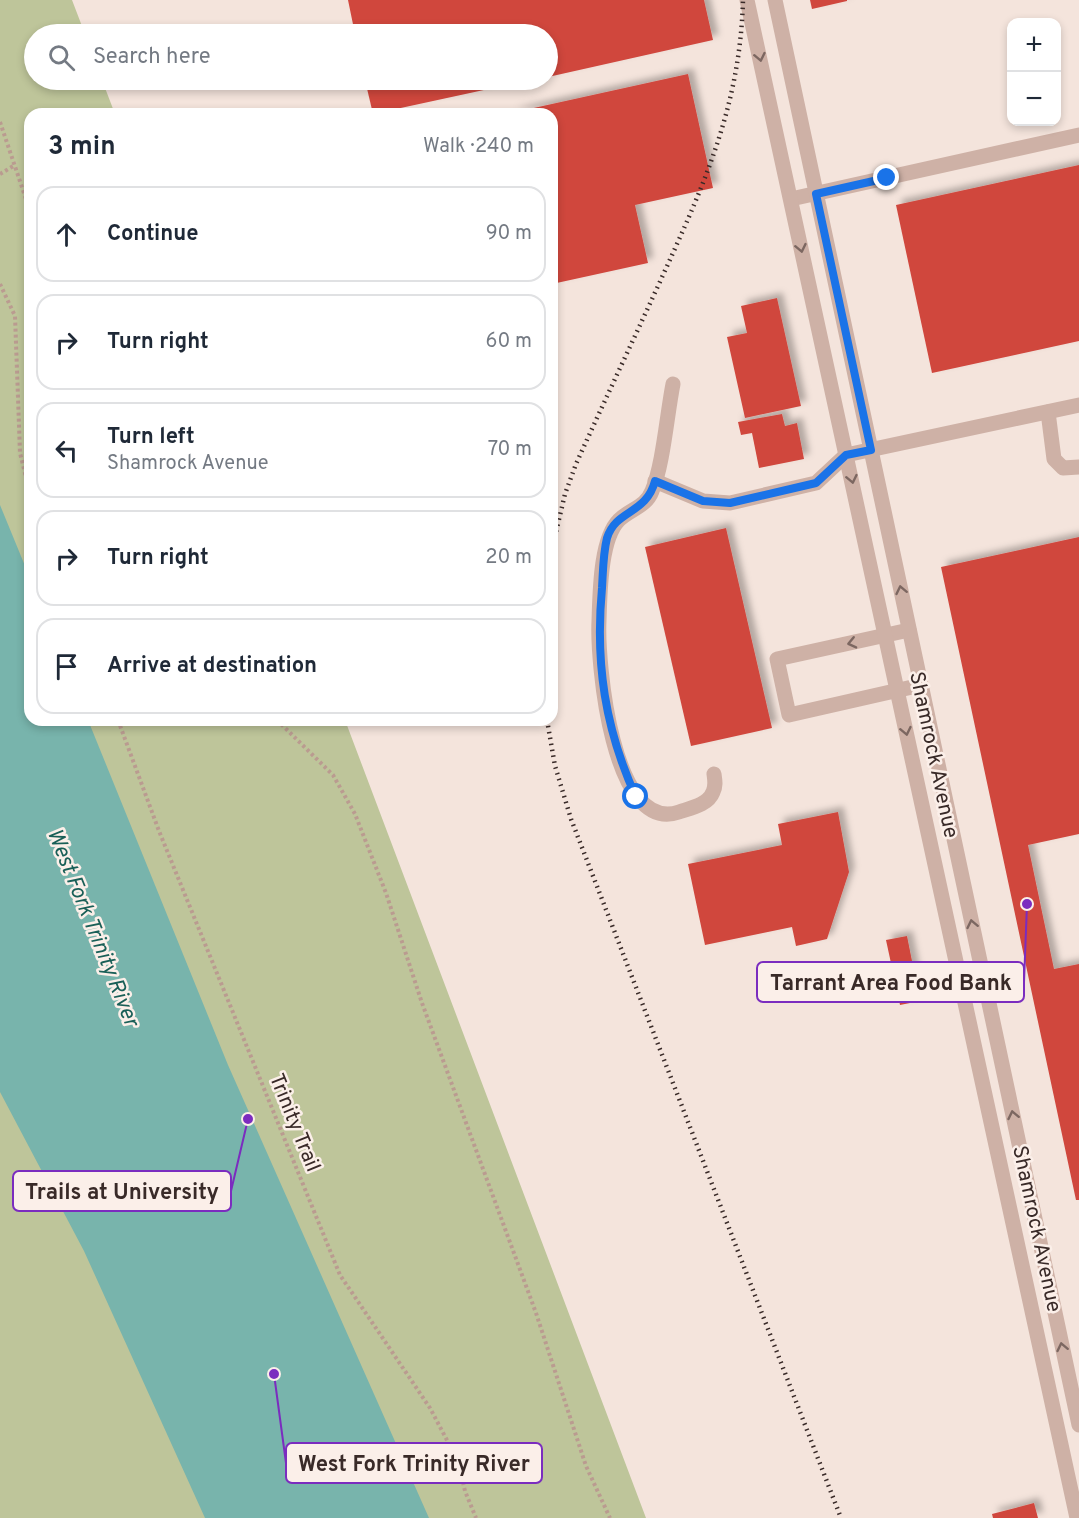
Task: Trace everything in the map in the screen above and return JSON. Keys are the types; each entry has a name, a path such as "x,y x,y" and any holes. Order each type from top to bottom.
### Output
{"street":[{"name":"Shamrock Avenue","path":"747,0 1077,1518"},
{"name":"Shamrock Avenue","path":"775,0 1079,1425"},
{"path":"791,199 1079,135"},
{"path":"673,384 655,481 647,501 620,519 607,538 598,651 607,718 626,775 636,797 647,808 664,814 674,814 705,802 713,792 714,774"},
{"path":"655,481 703,501 730,503 816,483 846,455 1079,405"},
{"path":"1048,412 1054,459 1063,468 1079,466"},
{"path":"909,630 777,659 789,715 921,685"}],"path":[{"path":"0,122 24,193"},
{"path":"0,174 15,165"},
{"path":"0,284 15,316 20,453 24,469"},
{"name":"Trinity Trail","path":"120,726 159,831 339,1275 430,1408 458,1461 465,1491 476,1518"},
{"path":"283,726 333,775 355,814 386,893 422,1002 536,1313 586,1466 610,1518"}],"green space":[{"path":"0,0 72,0 81,24 24,24 24,90 106,90 113,108 24,108 24,726 347,726 646,1518 0,1518"}],"water":[{"path":"0,505 24,563 24,726 90,726 228,1065 429,1518 205,1518 84,1251 0,1092"}],"building":[{"path":"348,0 704,0 713,40 558,75 558,24 353,24"},
{"path":"810,0 847,0 847,1 812,9"},
{"path":"688,74 713,188 635,205 648,263 558,283 558,108 534,108"},
{"path":"367,90 484,90 401,108 372,108"},
{"path":"1079,165 1079,341 932,373 896,205"},
{"path":"777,298 801,406 745,418 727,337 747,333 741,306"},
{"path":"782,414 785,426 797,423 804,459 759,468 752,433 741,435 738,422"},
{"path":"726,528 772,728 691,746 645,547"},
{"path":"1079,537 1079,834 1028,845 1054,969 1079,964 1079,1200 1076,1200 941,567"},
{"path":"838,812 849,872 827,939 796,946 792,927 705,945 688,864 782,845 778,824"},
{"path":"907,936 920,1001 900,1005 886,940"},
{"path":"1034,1503 1038,1518 993,1518 992,1514"}],"railway":[{"path":"558,524 565,494 576,464 674,250 716,148 735,77 743,0"},
{"path":"548,726 555,766 571,819 841,1518"}],"place":[{"name":"Tarrant Area Food Bank","path":"1027,904"},
{"name":"Trails at University","path":"248,1119"},
{"name":"West Fork Trinity River","path":"274,1374"}],"route":[{"path":"636,797 617,752 607,718 601,683 598,651 599,620 607,538 620,519 647,501 655,481 703,501 717,504 730,503 816,483 846,455 871,450 816,194 887,178"}]}
